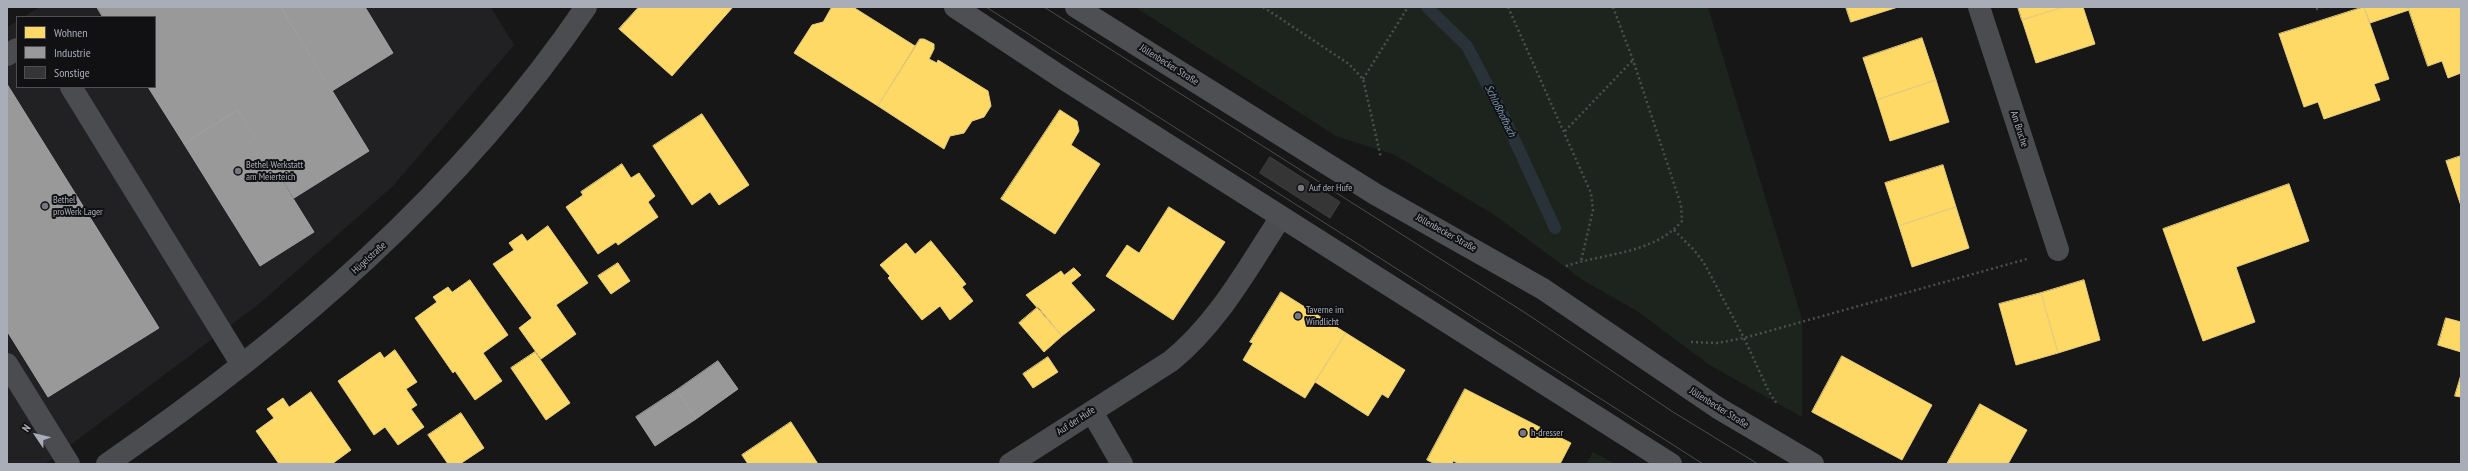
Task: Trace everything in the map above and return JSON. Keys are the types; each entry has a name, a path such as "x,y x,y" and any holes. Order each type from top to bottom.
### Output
{"main road":[{"path":"955,7 1671,464"},
{"name":"Jöllenbecker Straße","path":"1076,7 1375,194 1536,284 1712,404 1813,464"}],"street":[{"name":"Hügelstraße","path":"107,464 242,365 326,297 385,244 436,192 508,110 586,7"},
{"name":"Am Bruche","path":"1979,7 2058,250"},
{"path":"7,55 16,50"},
{"path":"72,88 242,365"},
{"name":"Auf der Hufe","path":"1010,464 1172,361 1194,342 1214,319 1282,217"},
{"path":"7,364 69,464"},
{"path":"1092,412 1122,464"}],"path":[{"path":"1262,7 1349,64 1363,79 1381,159"},
{"path":"1363,79 1408,7"},
{"path":"1508,7 1533,66 1565,131 1591,193 1593,204 1581,261"},
{"path":"1562,267 1644,246 1674,230 1682,221 1681,206 1633,60 1613,7"},
{"path":"2316,9 2322,7"},
{"path":"1565,131 1633,60"},
{"path":"1674,230 1694,250 1704,263 1744,338 1769,392"},
{"path":"1691,342 1717,343 1744,338 2058,250"}],"shaded area":[{"path":"40,7 491,7 514,45 393,186 259,304 45,464 7,464 7,27 16,22 16,88 156,88 156,16 25,16"},
{"path":"1135,7 1708,7 1802,319 1802,417 1711,366 1637,311 1584,281 1496,216 1395,155 1336,136"},
{"path":"1593,452 1615,464 1586,464"}],"building: Wohnen":[{"path":"639,7 733,7 672,76 619,29"},
{"path":"832,7 853,7 915,46 878,106 794,53 812,25 823,22"},
{"path":"1846,7 1898,7 1851,22"},
{"path":"2018,7 2064,7 2022,20"},
{"path":"2064,7 2083,7 2095,44 2036,63 2022,20"},
{"path":"2364,7 2389,79 2374,84 2380,100 2324,119 2318,102 2304,107 2279,34"},
{"path":"2364,7 2408,7 2409,10 2370,23"},
{"path":"2408,7 2461,7 2461,73 2448,78 2442,61 2428,66"},
{"path":"1922,38 1936,80 1877,100 1863,58"},
{"path":"920,39 924,39 934,44 934,49 929,59 937,63 938,60 988,91 991,106 984,117 972,121 964,133 950,136 944,149 878,106"},
{"path":"1936,80 1949,122 1890,141 1877,100"},
{"path":"1060,110 1077,121 1079,131 1071,145 1100,164 1055,234 1001,199"},
{"path":"702,114 749,185 719,205 710,192 692,205 653,146"},
{"path":"2461,156 2461,206 2446,161"},
{"path":"622,164 631,178 639,173 655,196 648,202 658,217 618,245 616,242 598,254 566,207 583,195 581,192"},
{"path":"1943,165 1956,207 1899,226 1885,183"},
{"path":"2289,184 2309,241 2236,267 2255,322 2203,341 2163,229"},
{"path":"1169,207 1225,242 1173,320 1106,276 1127,245 1139,253"},
{"path":"1956,207 1969,248 1912,267 1899,226"},
{"path":"548,226 588,283 556,305 576,334 541,359 519,328 532,318 493,264 514,250 509,243 522,234 527,241"},
{"path":"931,241 966,284 962,287 973,301 950,320 940,306 922,320 888,278 890,276 880,265 906,243 915,254"},
{"path":"618,263 630,281 611,294 598,276"},
{"path":"1074,268 1081,275 1071,283 1095,310 1062,336 1026,295 1061,271 1064,275"},
{"path":"470,280 508,335 483,353 502,381 475,400 455,371 453,373 415,318 437,302 433,297 448,287 452,292"},
{"path":"2084,280 2100,340 2058,353 2041,293"},
{"path":"1281,292 1346,333 1305,398 1243,360 1253,343 1250,342"},
{"path":"2041,293 2058,353 2016,365 1999,304"},
{"path":"1038,307 1062,336 1044,352 1019,323"},
{"path":"2446,318 2461,322 2461,352 2438,345"},
{"path":"1346,333 1405,370 1388,398 1382,394 1368,416 1315,382"},
{"path":"395,350 417,382 406,389 417,405 411,409 424,427 398,445 385,427 374,435 338,381 380,352 384,358"},
{"path":"535,352 570,403 546,420 511,368"},
{"path":"1842,356 1932,405 1902,460 1812,412"},
{"path":"1048,357 1058,372 1033,388 1023,374"},
{"path":"2461,375 2461,397 2455,396"},
{"path":"1465,389 1571,443 1560,464 1460,464 1453,461 1452,464 1435,464 1427,460"},
{"path":"311,392 351,450 332,464 279,464 256,431 274,418 267,409 283,398 289,407"},
{"path":"1980,404 2027,430 2008,464 1947,464"},
{"path":"461,413 484,448 460,464 448,464 428,435"},
{"path":"791,422 818,464 748,464 742,455"}],"building: Industrie":[{"path":"97,7 281,7 369,151 294,198 238,110 184,144 149,88 156,88 156,16 102,16"},
{"path":"281,7 365,7 393,53 332,91"},
{"name":"Bethel proWerk Lager","path":"7,84 159,328 48,397 7,331"},
{"name":"Bethel Werkstatt am Meierteich","path":"238,110 314,232 260,266 184,144"},
{"path":"718,361 738,389 696,419 677,390"},
{"path":"677,390 696,419 655,446 636,417"}],"building: Sonstige":[{"path":"1270,157 1340,202 1330,218 1260,173"}],"waterway":[{"name":"Schloßhofbach","path":"1427,7 1467,46 1503,115 1555,228"}],"tram line":[{"path":"986,7 1703,464"},
{"path":"1044,7 1527,314 1673,412 1758,464"}],"place":[{"name":"Bethel Werkstatt am Meierteich","path":"238,171"},
{"name":"Auf der Hufe","path":"1301,188"},
{"name":"Bethel proWerk Lager","path":"45,206"},
{"name":"Taverne im Windlicht","path":"1298,316"},
{"name":"h-dresser","path":"1523,433"}]}
